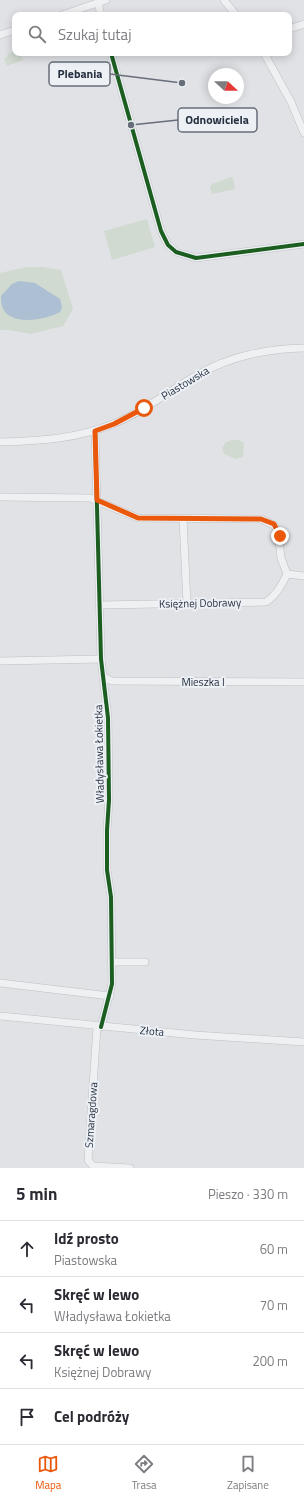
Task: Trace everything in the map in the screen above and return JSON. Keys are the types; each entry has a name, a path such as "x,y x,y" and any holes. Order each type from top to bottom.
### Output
{"street":[{"path":"71,12 106,0"},
{"path":"224,0 234,12"},
{"path":"98,3 100,12"},
{"path":"292,28 304,24"},
{"path":"0,35 12,31"},
{"path":"112,56 158,224 163,238 168,245 182,255 204,258 304,244"},
{"path":"266,56 281,84 304,133"},
{"name":"Piastowska","path":"0,442 52,439 95,431 132,416 196,376 220,363 258,352 304,348"},
{"name":"Władysława Łokietka","path":"95,431 101,659 108,718 109,800 107,870 111,897 110,996 99,1027"},
{"path":"0,497 83,498 97,500 138,518 268,520 278,531 281,558 287,574 304,576"},
{"path":"183,519 187,603"},
{"name":"Księżnej Dobrawy","path":"100,605 266,602 271,599 280,589 287,574"},
{"path":"0,661 101,659"},
{"name":"Mieszka I","path":"102,677 112,681 304,682"},
{"path":"111,962 145,962"},
{"path":"0,983 110,996"},
{"name":"Złota","path":"0,1016 99,1027 304,1042"},
{"name":"Szmaragdowa","path":"99,1027 88,1160 93,1166 130,1168"}],"shaded area":[{"path":"12,52 12,56 21,56 23,60 7,66 4,58 8,56 7,54"},
{"path":"231,177 233,178 235,189 212,194 210,188 212,184"},
{"path":"147,219 155,247 112,260 104,231"},
{"path":"27,267 43,267 61,270 73,309 63,326 30,334 10,330 0,330 0,273"},
{"path":"239,440 244,443 243,457 236,459 224,454 222,448 226,442"}],"water":[{"path":"19,281 35,283 60,299 62,307 60,312 46,317 28,320 12,317 6,313 2,305 1,296 12,284"}],"cycle path":[{"path":"112,56 161,231 168,245 176,252 196,258 304,244"},
{"path":"95,431 101,659 108,718 109,800 107,870 111,897 112,984 101,1027"}],"place":[{"name":"Plebania","path":"182,83"},
{"name":"Odnowiciela","path":"131,125"}],"route":[{"path":"144,408 132,416 95,431 97,500 138,518 268,520 274,524 280,536"}]}
